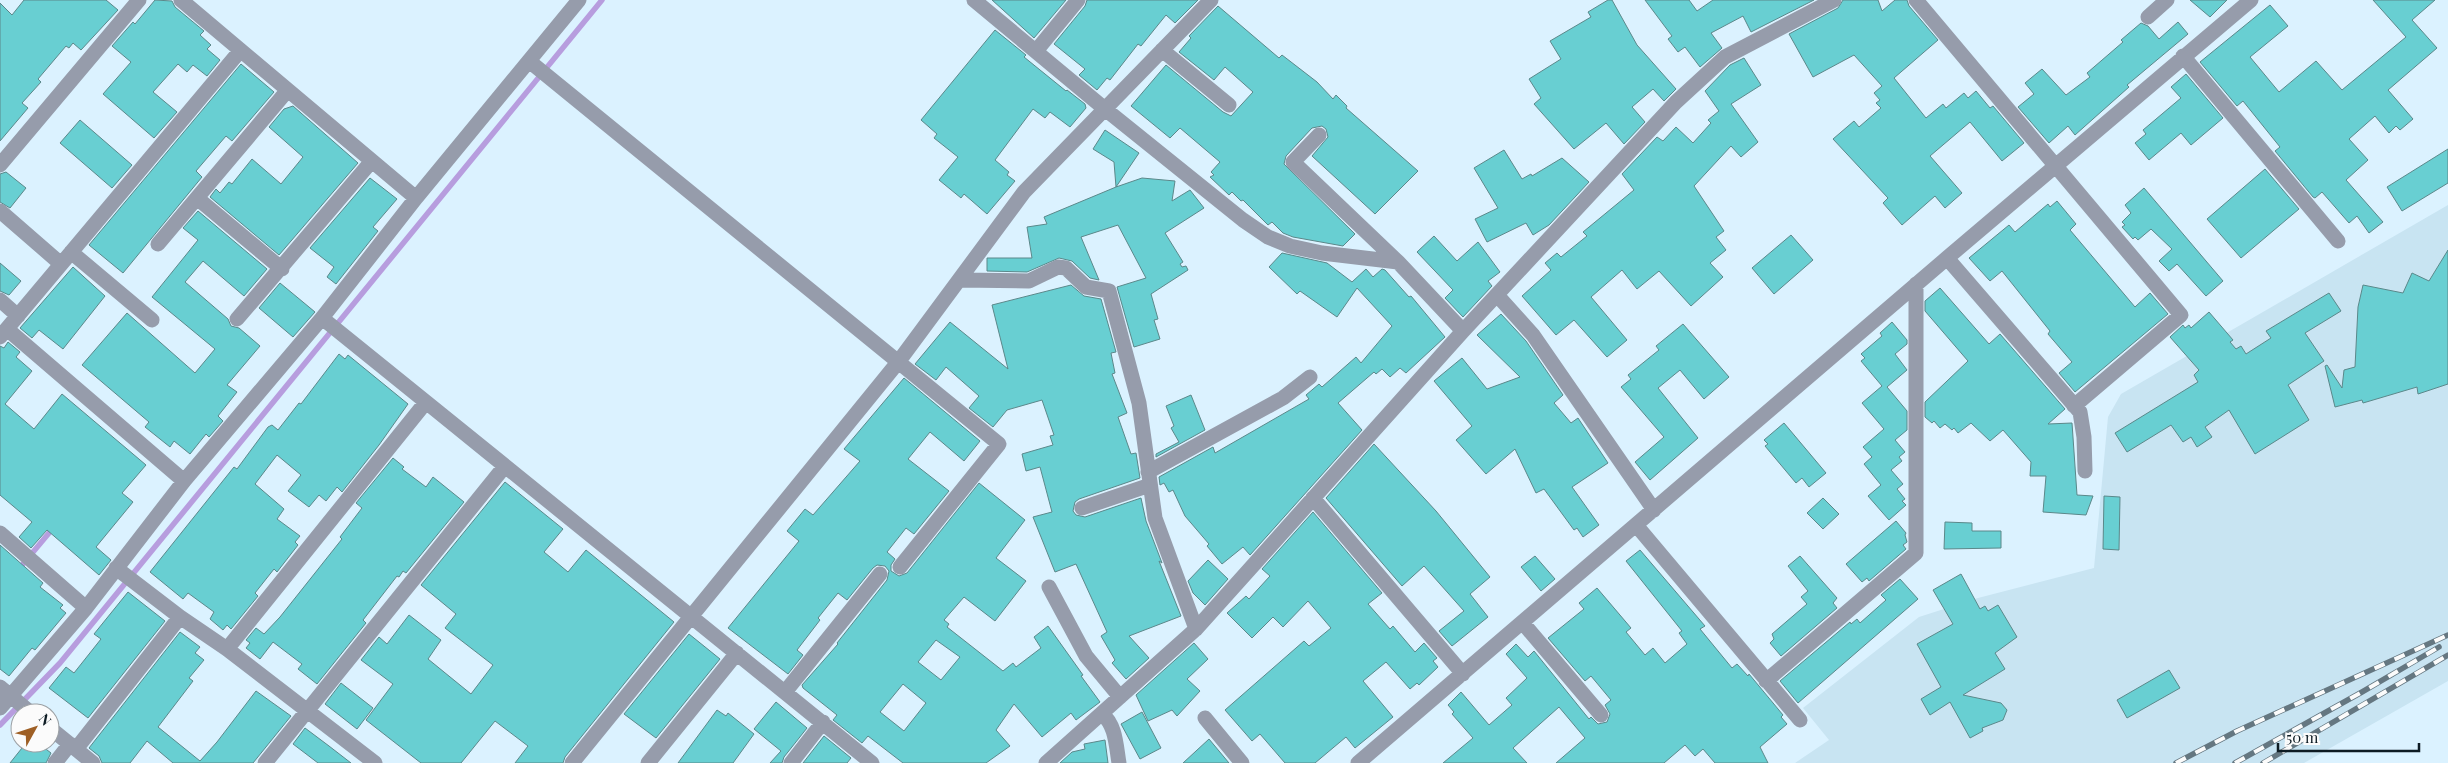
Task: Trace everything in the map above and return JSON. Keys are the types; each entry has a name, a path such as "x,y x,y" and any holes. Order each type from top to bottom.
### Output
{"street":[{"path":"0,165 139,0"},
{"path":"181,0 416,198"},
{"path":"0,708 17,701 86,608 120,571 184,481 330,324 416,198 533,65 580,0"},
{"path":"974,0 1105,109 1243,220 1268,237 1290,246 1322,253 1398,262"},
{"path":"1036,52 1078,0"},
{"path":"572,763 899,361 1024,192 1211,0"},
{"path":"1046,763 1196,629 1464,331 1676,102 1725,57 1834,0"},
{"path":"1916,0 2181,315 2074,406"},
{"path":"2148,17 2168,0"},
{"path":"1358,763 1946,258 2251,0"},
{"path":"1162,50 1228,105"},
{"path":"184,481 4,333 240,51"},
{"path":"2184,56 2338,240"},
{"path":"533,65 999,444 900,567"},
{"path":"158,244 287,91"},
{"path":"1319,135 1293,162 1398,262 1464,331"},
{"path":"237,319 282,269 371,162"},
{"path":"197,198 282,269"},
{"path":"0,211 152,320"},
{"path":"1946,258 2080,412 2084,437 2085,471"},
{"path":"960,280 1029,282 1058,266 1066,268 1086,287 1109,291 1139,403 1155,518 1196,629"},
{"path":"1766,681 1916,553 1916,284"},
{"path":"1497,295 1533,334 1654,510"},
{"path":"0,300 18,316"},
{"path":"330,324 872,763"},
{"path":"1082,508 1149,478 1283,398 1310,377"},
{"path":"227,649 426,402"},
{"path":"265,763 504,466"},
{"path":"1313,498 1463,674"},
{"path":"1636,526 1800,720"},
{"path":"0,534 86,608"},
{"path":"120,571 180,617 227,649 375,763"},
{"path":"785,692 880,574"},
{"path":"1049,587 1086,656 1120,697"},
{"path":"55,763 73,747 180,617"},
{"path":"1523,623 1601,715"},
{"path":"648,763 737,653"},
{"path":"1102,714 1110,722 1119,763"},
{"path":"1204,718 1242,763"},
{"path":"791,763 823,722"},
{"path":"60,736 93,763"}],"shaded area":[{"path":"2448,205 2448,681 2304,763 1795,763 1829,740 1803,708 1919,617 1978,598 2094,568 2108,417 2121,394"}],"building":[{"path":"24,0 106,0 118,10 81,50 73,43 69,48 66,46 38,79 41,82 22,103 28,108 0,141 0,3 12,15"},
{"path":"155,0 172,1 175,7 204,31 200,35 211,45 207,49 220,60 207,76 193,65 187,72 178,64 153,92 177,112 154,138 103,94 131,62 112,46 133,22 135,24"},
{"path":"992,0 1066,0 1034,38"},
{"path":"1087,0 1198,0 1175,23 1166,15 1141,46 1138,44 1110,80 1107,78 1097,90 1079,75 1085,69 1054,44 1085,6"},
{"path":"1608,0 1612,0 1637,45 1676,89 1664,101 1653,89 1632,107 1645,122 1624,144 1606,123 1574,149 1534,104 1541,98 1529,79 1561,59 1550,41 1591,17 1588,12"},
{"path":"1645,0 1689,0 1697,11 1713,0 1814,0 1751,32 1743,16 1711,33 1722,48 1700,67 1685,47 1678,52 1668,39 1672,36"},
{"path":"1843,0 1878,0 1882,11 1895,0 1907,0 1909,6 1938,40 1894,78 1926,118 1943,104 1946,108 1964,93 1968,98 1976,91 1990,108 1993,106 2024,143 2002,161 1970,122 1930,156 1962,193 1945,208 1935,196 1902,225 1883,203 1888,198 1833,139 1854,121 1859,127 1881,108 1876,103 1880,100 1874,93 1882,86 1854,55 1813,77 1789,34 1838,8"},
{"path":"2190,0 2227,0 2210,17"},
{"path":"2373,0 2435,0 2412,20 2437,48 2388,90 2413,119 2400,130 2396,126 2389,133 2375,116 2349,139 2368,160 2346,180 2383,222 2369,233 2357,216 2349,223 2322,192 2315,198 2313,197 2275,151 2280,147 2243,101 2237,106 2200,62 2270,5 2288,26 2250,57 2279,92 2316,61 2342,90 2406,37"},
{"path":"1218,6 1279,58 1282,55 1317,82 1333,99 1336,95 1347,106 1346,108 1418,171 1375,214 1312,156 1328,137 1326,129 1322,126 1312,128 1286,156 1284,164 1355,234 1343,246 1293,237 1283,233 1272,222 1268,225 1243,200 1241,201 1232,192 1229,195 1210,177 1214,175 1211,172 1220,162 1180,128 1170,138 1131,106 1166,65 1223,112 1231,116 1253,92 1225,67 1214,80 1179,52 1191,38 1189,36"},
{"path":"2178,22 2188,34 2127,85 2129,87 2075,135 2068,126 2049,143 2018,107 2034,94 2025,83 2042,69 2066,95 2090,77 2087,73 2123,42 2121,40 2141,23 2148,26 2159,39"},
{"path":"995,30 1026,55 1024,57 1085,104 1086,108 1070,127 1050,112 1045,118 1033,109 995,160 1009,172 1007,175 1015,181 987,214 964,194 961,198 939,180 958,157 934,138 937,134 921,120"},
{"path":"1744,58 1761,85 1731,104 1758,142 1741,157 1731,146 1694,186 1724,231 1716,237 1726,250 1710,263 1723,277 1691,306 1659,271 1637,289 1622,270 1591,297 1627,340 1607,357 1574,320 1556,335 1522,296 1551,270 1545,263 1557,253 1561,257 1587,236 1583,232 1634,190 1622,174 1657,137 1663,141 1676,127 1693,143 1711,123 1708,120 1719,111 1705,91 1730,65"},
{"path":"241,64 274,92 232,141 226,136 196,171 202,177 123,273 89,245"},
{"path":"2186,74 2223,118 2191,145 2181,133 2149,160 2135,143 2146,134 2143,130 2181,98 2171,87"},
{"path":"293,106 358,163 279,255 210,197 216,189 220,193 229,182 232,184 252,159 281,184 303,157 269,127 284,109"},
{"path":"80,120 132,165 112,188 60,143"},
{"path":"1105,130 1139,153 1116,187 1114,162 1093,149"},
{"path":"2448,149 2448,183 2402,211 2387,187"},
{"path":"1504,150 1522,179 1531,174 1532,176 1562,158 1589,182 1549,225 1533,235 1526,223 1487,242 1475,219 1498,208 1474,168"},
{"path":"2265,169 2299,209 2241,258 2207,219"},
{"path":"6,172 26,188 10,208 0,202 0,174"},
{"path":"370,178 397,199 373,227 378,231 336,284 327,277 334,267 310,248"},
{"path":"1142,178 1175,181 1172,201 1190,190 1204,208 1165,233 1183,262 1180,264 1182,267 1186,266 1188,270 1151,294 1158,319 1154,320 1160,339 1134,347 1117,287 1146,278 1118,225 1081,237 1099,280 1090,278 1072,261 1059,258 1027,272 987,271 987,258 1032,258 1027,227 1047,224 1044,217"},
{"path":"2144,188 2223,281 2206,296 2177,264 2169,271 2159,261 2172,249 2151,229 2138,240 2135,237 2133,239 2122,227 2125,225 2122,222 2131,213 2125,205"},
{"path":"2057,201 2076,224 2070,230 2135,307 2150,293 2168,314 2075,392 2059,373 2072,362 2048,334 2050,331 2002,271 1990,281 1969,258 2009,225 2015,232 2048,204 2050,207"},
{"path":"198,211 267,269 244,296 203,261 185,282 228,319 231,326 239,328 260,346 227,385 237,392 218,416 223,421 209,437 206,434 190,454 174,441 170,447 145,427 149,422 82,365 127,313 195,373 215,349 152,297 198,240 183,228"},
{"path":"1791,235 1813,260 1774,294 1752,268"},
{"path":"1434,236 1457,261 1478,242 1500,272 1488,281 1492,286 1463,317 1445,298 1453,290 1417,252"},
{"path":"2448,250 2448,384 2418,394 2417,387 2363,403 2362,400 2335,407 2325,366 2327,365 2342,388 2344,370 2355,367 2358,307 2363,285 2403,293 2412,273 2429,281"},
{"path":"1282,253 1327,263 1352,282 1366,269 1373,277 1382,269 1385,270 1409,297 1411,296 1445,337 1406,373 1400,368 1390,377 1382,369 1376,374 1374,372 1338,403 1362,430 1250,555 1243,547 1222,564 1207,546 1209,544 1185,516 1173,490 1169,492 1164,483 1160,485 1159,477 1213,447 1215,453 1309,399 1306,395 1319,384 1322,387 1356,357 1361,363 1392,326 1357,288 1337,317 1300,291 1297,294 1269,267"},
{"path":"0,263 21,281 9,295 0,291"},
{"path":"73,267 105,296 63,349 39,330 32,338 20,328"},
{"path":"280,283 315,312 293,337 259,308"},
{"path":"1071,285 1084,296 1101,299 1116,352 1111,353 1115,373 1112,374 1127,413 1118,417 1131,454 1136,453 1140,478 1079,499 1075,502 1073,511 1076,515 1085,517 1141,498 1146,521 1162,563 1159,561 1181,616 1129,636 1149,658 1126,679 1112,663 1115,660 1101,636 1107,632 1076,564 1055,572 1033,517 1052,512 1040,467 1026,471 1022,454 1053,445 1050,436 1054,435 1042,400 1007,410 993,427 969,408 979,396 946,367 936,380 915,364 950,322 1008,369 992,305"},
{"path":"1940,288 1989,344 2000,334 2065,409 2048,424 2072,423 2077,495 2093,496 2086,515 2043,512 2046,476 2030,476 2031,462 2003,430 1990,441 1971,423 1958,433 1954,428 1952,430 1945,424 1940,428 1934,421 1932,423 1925,417 1925,402 1968,361 1925,311 1925,301"},
{"path":"2329,293 2341,311 2305,333 2324,361 2288,385 2309,420 2255,454 2229,410 2205,427 2212,437 2197,447 2191,437 2183,442 2171,425 2127,452 2115,433 2198,382 2194,375 2199,370 2170,337 2183,325 2185,328 2189,325 2191,328 2209,312 2233,340 2230,342 2236,349 2241,346 2246,354 2271,338 2266,331"},
{"path":"1501,314 1526,341 1563,395 1554,403 1571,423 1578,418 1608,463 1572,487 1599,525 1583,537 1577,528 1574,530 1544,489 1536,493 1515,449 1486,474 1456,440 1472,426 1434,381 1462,358 1487,389 1520,377 1477,335"},
{"path":"1892,322 1907,340 1907,344 1895,354 1907,370 1887,387 1907,411 1907,430 1895,440 1905,452 1899,457 1902,461 1891,470 1903,484 1897,489 1905,499 1902,501 1906,505 1889,520 1868,496 1881,485 1864,464 1872,457 1863,447 1884,429 1862,403 1882,386 1861,361 1865,358 1861,354 1882,336 1880,333"},
{"path":"1683,324 1729,377 1704,399 1680,370 1658,388 1698,438 1650,480 1635,462 1664,437 1621,387 1631,379 1628,375 1659,350 1656,346"},
{"path":"8,342 20,352 16,357 32,371 5,404 34,429 62,394 146,465 122,493 133,502 96,547 111,560 99,575 47,530 31,548 19,537 32,522 0,495 0,346 4,348"},
{"path":"339,354 345,359 348,355 408,404 342,492 337,487 326,501 319,495 309,507 288,491 301,475 277,455 255,484 284,509 277,519 300,536 295,542 298,545 277,572 274,569 255,593 258,596 231,629 227,625 223,630 210,619 214,612 188,593 183,599 150,572 234,467 237,469 268,427 272,425 278,430 299,403 301,404"},
{"path":"904,378 980,441 964,461 930,432 908,459 949,491 914,534 906,528 887,552 895,559 891,565 891,571 899,576 907,573 979,483 1025,520 996,558 1026,581 995,621 964,597 944,620 949,624 947,627 1003,671 1013,663 1016,667 1041,648 1034,637 1048,626 1100,702 1076,720 1071,713 1042,737 1014,704 996,730 1010,746 986,763 903,763 868,736 862,743 833,720 837,715 803,688 802,685 838,644 887,580 889,571 885,566 877,565 873,568 847,600 838,593 818,618 820,620 797,650 803,655 788,674 728,628 799,541 787,531 805,509 813,515 860,461 844,449","holes":["936,640 960,657 941,680 918,662","903,684 926,703 904,731 880,712"]},
{"path":"1191,395 1205,430 1156,457 1156,454 1179,442 1171,428 1174,426 1166,406"},
{"path":"1784,423 1826,473 1809,487 1802,478 1796,483 1765,446 1768,444 1764,440"},
{"path":"1374,444 1436,511 1490,577 1470,594 1488,617 1452,646 1439,631 1464,611 1424,566 1402,586 1326,498"},
{"path":"393,458 404,467 402,469 426,487 433,477 464,502 406,573 403,571 399,577 397,576 363,620 366,623 317,684 298,669 302,664 273,642 260,659 246,648 250,643 246,640 256,628 264,634 280,617 342,539 340,537 362,508 356,503"},
{"path":"505,482 563,529 544,552 568,572 586,550 674,622 565,757 563,763 515,763 528,746 495,721 461,763 421,763 366,720 393,684 361,660 379,637 387,644 409,615 441,640 428,659 471,694 493,665 445,628 456,614 421,585"},
{"path":"2104,496 2120,497 2119,550 2103,549"},
{"path":"1823,498 1839,514 1823,529 1807,513"},
{"path":"1313,512 1382,593 1368,604 1390,629 1393,626 1415,652 1424,643 1437,658 1433,661 1438,667 1419,685 1417,683 1410,689 1386,662 1363,681 1393,717 1355,748 1346,737 1315,763 1285,763 1260,734 1252,741 1225,710 1304,641 1309,646 1331,628 1308,601 1283,627 1273,617 1252,638 1227,613 1246,596 1249,599 1270,576 1262,569"},
{"path":"1896,521 1906,533 1907,542 1903,545 1906,549 1869,581 1867,578 1862,582 1846,564"},
{"path":"1945,522 1972,523 1972,531 2001,531 2001,548 1944,549"},
{"path":"0,545 43,583 40,587 63,605 60,608 66,613 35,650 32,648 9,676 0,669"},
{"path":"1640,550 1705,626 1700,629 1732,668 1737,664 1748,676 1749,674 1783,715 1781,717 1787,724 1760,747 1768,763 1715,763 1703,749 1695,756 1685,745 1664,763 1556,763 1585,738 1559,707 1513,748 1527,763 1443,763 1473,738 1452,714 1454,712 1448,705 1461,692 1489,725 1512,705 1506,698 1527,678 1506,654 1516,644 1528,657 1534,651 1589,719 1591,717 1598,724 1607,722 1610,714 1605,705 1611,700 1591,676 1585,681 1548,638 1584,609 1579,603 1597,588 1631,628 1626,632 1645,655 1653,648 1665,663 1687,644 1679,633 1682,631 1626,561"},
{"path":"1535,556 1555,579 1541,591 1521,567"},
{"path":"1800,556 1837,598 1833,603 1837,608 1781,656 1770,643 1774,639 1772,634 1807,604 1801,597 1808,591 1788,566"},
{"path":"1208,560 1228,579 1205,605 1193,593 1188,581"},
{"path":"1961,574 1980,609 1985,606 1988,611 1998,605 2017,637 1995,653 2005,669 1963,695 2001,703 2007,710 2003,720 1982,728 1983,731 1970,738 1950,702 1930,715 1921,699 1941,687 1917,644 1953,624 1933,590"},
{"path":"1900,579 1918,599 1798,703 1780,681 1850,622 1851,624 1857,619 1860,623 1886,600 1881,595"},
{"path":"128,592 165,621 88,718 49,688 66,667 74,673 101,639 94,634"},
{"path":"180,632 200,647 195,653 204,660 189,678 193,681 158,727 200,761 256,691 291,716 253,763 173,763 147,741 130,763 102,763 99,756 89,748"},
{"path":"689,634 720,659 656,738 624,714"},
{"path":"1194,643 1208,659 1187,679 1200,691 1177,716 1172,710 1148,721 1136,695"},
{"path":"2169,670 2180,688 2127,718 2117,700"},
{"path":"341,683 373,708 357,729 325,704"},
{"path":"776,702 807,728 784,757 782,763 770,763 781,751 754,729"},
{"path":"717,710 726,716 728,713 754,734 733,763 678,763"},
{"path":"1142,712 1161,748 1140,759 1121,724"},
{"path":"305,728 351,763 318,763 293,744"},
{"path":"824,736 851,758 847,763 803,763"},
{"path":"1209,739 1229,763 1183,763"},
{"path":"1105,740 1108,763 1060,763 1072,752 1085,749 1084,744"},
{"path":"18,753 51,753 46,763 10,763"}],"waterway":[{"path":"0,725 60,663 602,0"},
{"path":"18,570 54,527"}],"railway":[{"path":"2176,763 2237,731 2448,635"},
{"path":"2235,763 2439,647"},
{"path":"2263,763 2448,655"}]}
